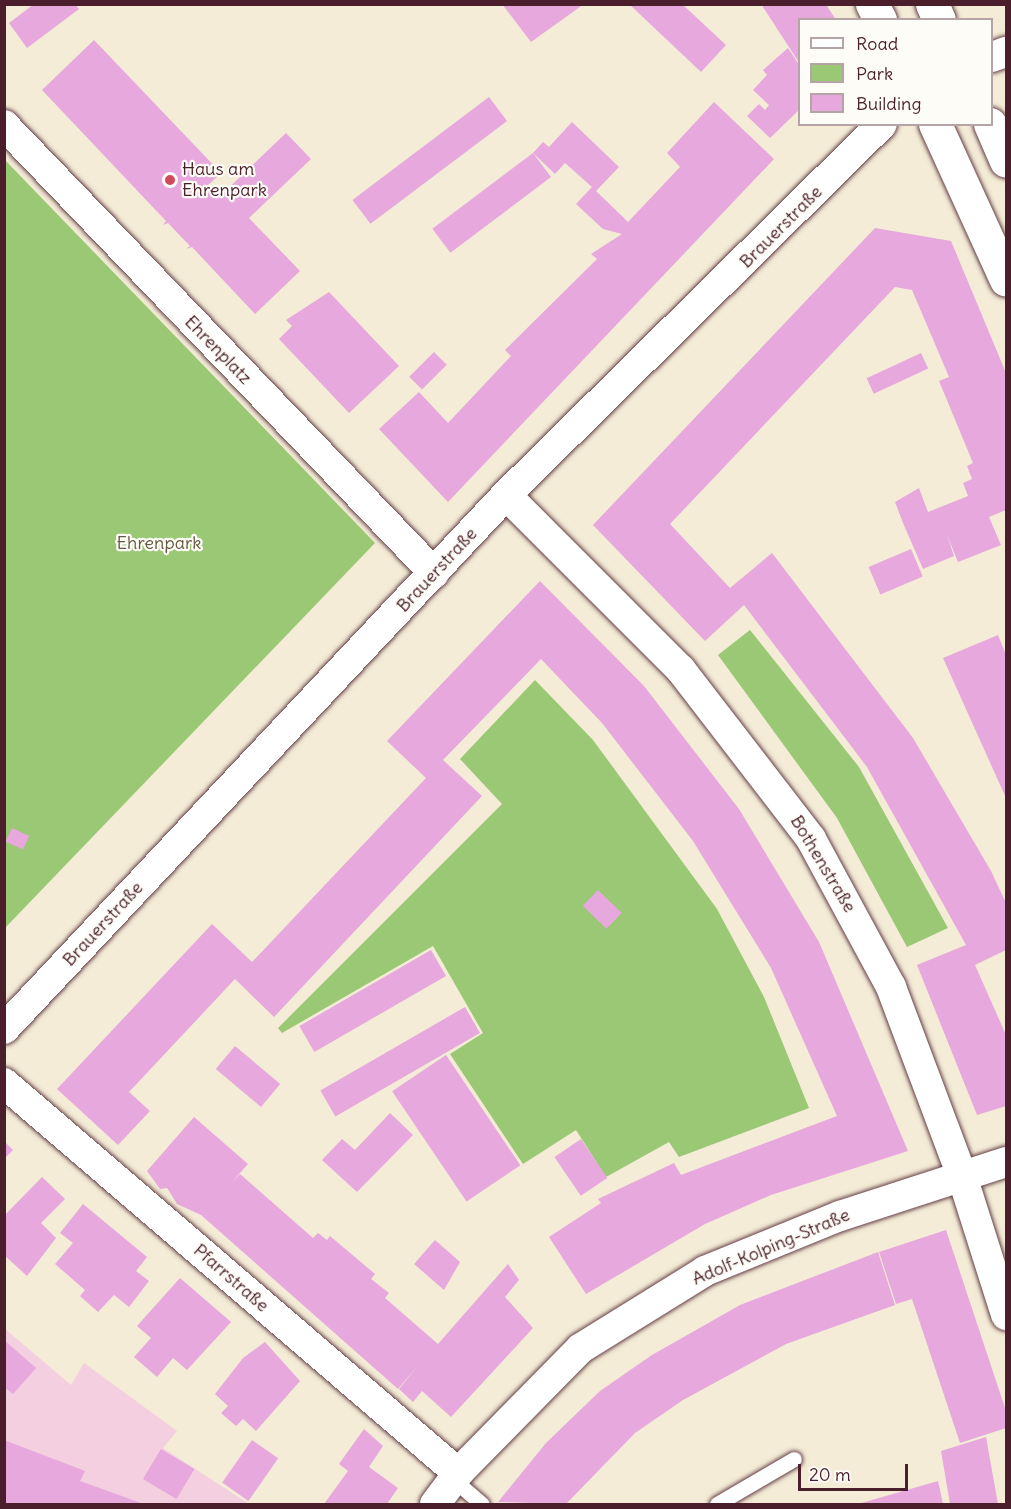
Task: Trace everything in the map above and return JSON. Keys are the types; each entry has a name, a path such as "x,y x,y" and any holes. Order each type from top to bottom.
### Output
{"main road":[{"path":"872,4 879,18"},
{"path":"932,4 938,18"},
{"path":"936,126 1006,280"},
{"path":"991,126 1006,161"}],"street":[{"name":"Ehrenplatz","path":"4,125 434,573"},
{"name":"Brauerstraße","path":"4,1029 506,495 880,126"},
{"name":"Bothenstraße","path":"506,495 681,670 812,839 891,987 962,1176 1006,1315"},
{"name":"Pfarrstraße","path":"4,1083 455,1476"},
{"name":"Adolf-Kolping-Straße","path":"435,1504 455,1476 581,1348 705,1271 840,1216 1006,1162"}],"lane":[{"path":"717,1504 794,1459"},
{"path":"455,1476 482,1504"}],"shaded area":[{"path":"4,1328 71,1385 84,1363 177,1431 163,1448 249,1504 5,1504"}],"green space":[{"name":"Ehrenpark","path":"4,159 375,543 5,928 4,928"},
{"path":"750,630 859,767 948,928 907,947 837,818 718,655"},
{"path":"535,680 593,740 717,909 764,997 809,1108 679,1157 669,1142 606,1177 576,1130 523,1164 450,1054 483,1033 433,946 282,1033 278,1028 502,804 460,759"}],"building":[{"path":"34,4 75,4 79,9 27,48 9,23"},
{"path":"502,4 584,4 531,42"},
{"path":"629,4 682,4 726,45 701,72"},
{"path":"761,4 827,6 835,18 798,18 798,61"},
{"name":"Haus am Ehrenpark","path":"94,40 221,173 206,187 217,199 286,133 311,159 249,218 300,271 255,314 192,247 186,249 190,246 168,223 163,225 166,221 42,90"},
{"path":"788,48 798,63 798,111 770,138 747,116 759,104 765,110 769,105 753,90 767,75 763,70"},
{"path":"489,97 507,121 370,224 352,200"},
{"path":"714,102 774,159 448,502 379,429 419,392 448,423 511,356 505,350 597,259 591,254 622,234 603,229 576,204 592,187 565,163 555,174 533,153 543,142 549,147 572,122 619,167 596,191 628,222 680,167 667,153"},
{"path":"533,153 551,177 450,253 432,229"},
{"path":"875,228 951,241 1006,373 1006,510 989,517 1001,545 958,562 947,535 954,556 923,569 903,523 895,502 919,488 928,512 968,496 963,483 972,479 967,466 973,463 939,381 949,377 912,290 895,287 670,524 730,588 772,553 913,738 991,871 1006,903 1006,950 975,965 1006,1035 1006,1106 977,1115 917,965 966,945 867,767 744,605 705,641 593,525"},
{"path":"329,292 399,366 349,413 279,339 292,326 286,320"},
{"path":"434,352 447,365 422,389 409,377"},
{"path":"921,353 928,368 874,394 867,378"},
{"path":"911,549 923,577 880,595 869,567"},
{"path":"540,581 644,686 739,809 819,942 908,1151 771,1195 705,1224 586,1294 549,1237 601,1203 598,1199 674,1163 681,1175 837,1116 771,968 693,841 602,723 541,659 443,760 482,796 274,1017 235,979 129,1092 150,1111 118,1145 57,1089 212,924 252,962 426,778 387,741"},
{"path":"998,635 1006,655 1006,798 943,658"},
{"path":"12,828 29,836 23,850 6,842"},
{"path":"598,890 622,913 606,929 583,906"},
{"path":"431,950 446,976 314,1052 299,1026"},
{"path":"465,1007 480,1033 335,1116 320,1090"},
{"path":"235,1046 280,1084 261,1107 216,1069"},
{"path":"446,1055 520,1165 466,1202 392,1091"},
{"path":"390,1113 413,1135 357,1192 322,1160 342,1139 355,1150"},
{"path":"194,1117 248,1164 232,1182 240,1174 313,1238 318,1233 327,1240 330,1236 375,1274 371,1279 389,1293 385,1298 438,1344 508,1264 519,1280 505,1297 533,1328 451,1417 422,1391 413,1402 399,1389 419,1364 398,1389 201,1215 177,1204 167,1188 160,1189 147,1171"},
{"path":"581,1139 607,1178 581,1196 554,1157"},
{"path":"4,1141 13,1150 4,1159"},
{"path":"42,1177 65,1199 41,1223 56,1238 27,1276 4,1255 4,1216"},
{"path":"83,1204 147,1257 136,1271 149,1281 129,1307 114,1295 98,1312 80,1296 85,1290 55,1264 73,1243 60,1233"},
{"path":"946,1230 1006,1411 1006,1428 960,1443 912,1299 896,1304 879,1252"},
{"path":"435,1240 460,1262 444,1290 414,1264"},
{"path":"878,1252 895,1305 786,1344 683,1400 635,1433 566,1504 498,1502 546,1443 600,1391 652,1355 740,1305"},
{"path":"180,1278 231,1322 187,1370 173,1358 157,1377 134,1357 151,1338 137,1326"},
{"path":"4,1340 36,1368 13,1394 4,1387"},
{"path":"265,1342 300,1381 256,1431 243,1419 236,1426 221,1413 228,1406 215,1394 243,1358"},
{"path":"364,1429 383,1446 369,1467 398,1488 387,1504 324,1504 348,1471 339,1464"},
{"path":"986,1437 998,1504 950,1504 941,1451"},
{"path":"4,1440 85,1471 80,1481 144,1504 4,1504"},
{"path":"252,1440 278,1458 248,1501 222,1483"},
{"path":"161,1449 194,1469 176,1499 143,1479"},
{"path":"938,1481 943,1504 858,1504"}],"place":[{"name":"Haus am Ehrenpark","path":"170,180"}]}
